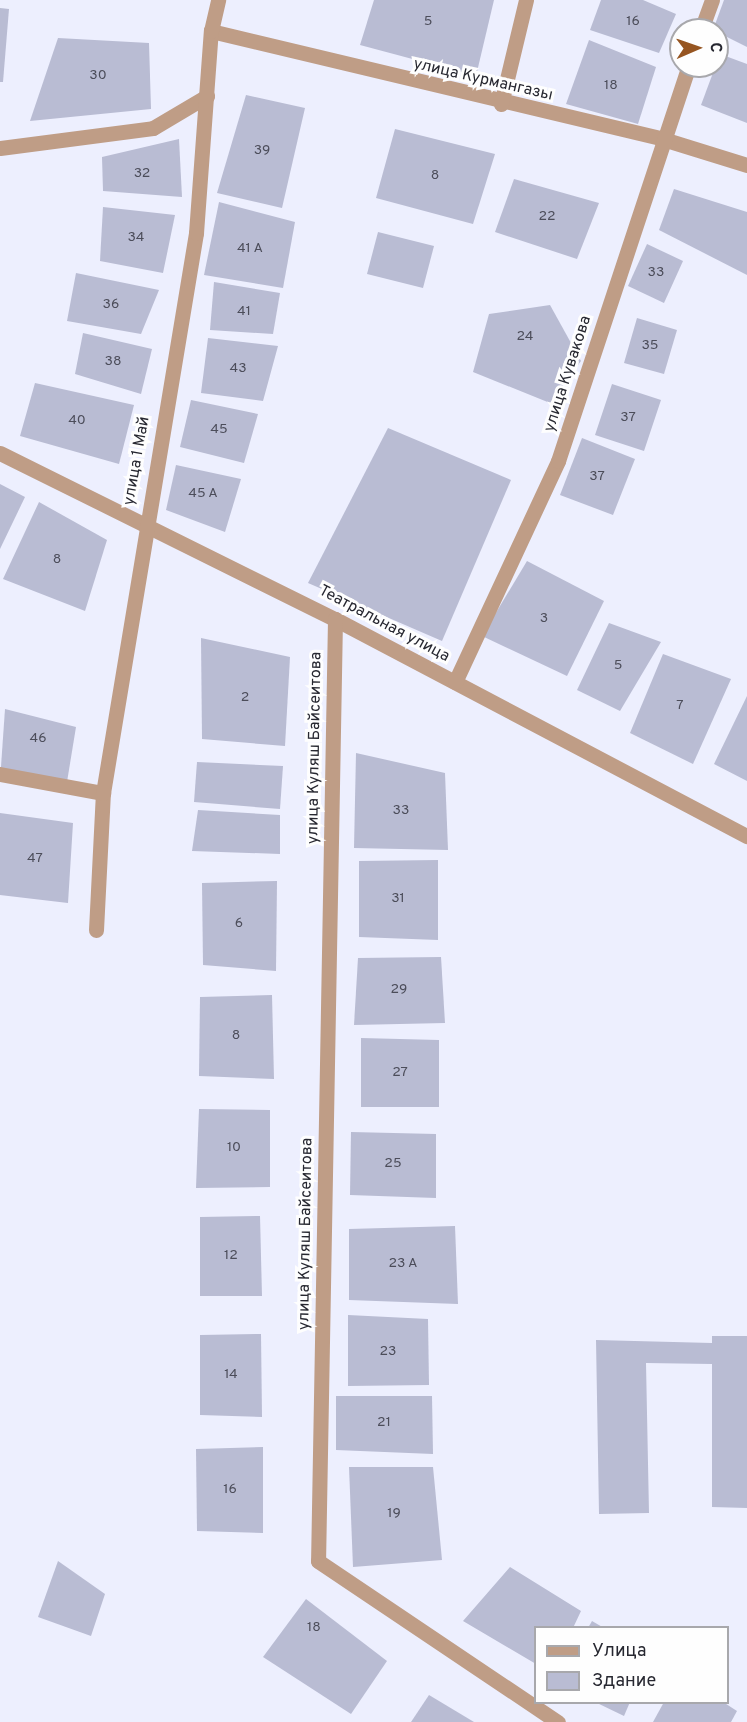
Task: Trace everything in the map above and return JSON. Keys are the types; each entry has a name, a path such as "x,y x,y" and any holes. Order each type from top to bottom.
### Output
{"street":[{"name":"улица 1 Май","path":"96,930 103,793 144,522 196,233 211,31 216,0"},
{"path":"501,104 526,0"},
{"path":"705,18 712,0"},
{"name":"улица Курмангазы","path":"211,31 501,104 663,139 747,165"},
{"name":"улица Кувакова","path":"455,682 558,461 685,78"},
{"path":"0,148 153,128 207,96"},
{"name":"Театральная улица","path":"0,453 144,522 335,619 747,836"},
{"name":"улица Куляш Байсеитова","path":"335,619 318,1561 558,1722"},
{"path":"0,774 103,793"}],"building":[{"path":"374,0 494,0 476,76 360,45"},
{"path":"601,0 643,0 676,14 674,18 669,18 669,30 659,53 590,30"},
{"path":"724,0 747,0 747,47 729,38 729,18 717,18"},
{"path":"0,8 9,9 3,82 0,82"},
{"path":"58,38 149,43 151,109 30,121"},
{"path":"589,40 656,67 638,124 566,104"},
{"path":"729,57 747,64 747,123 701,105 711,78 729,78"},
{"path":"246,95 305,108 282,208 217,193"},
{"path":"395,129 495,154 473,224 376,198"},
{"path":"179,139 182,197 103,191 102,157"},
{"path":"514,179 599,203 577,259 495,232"},
{"path":"674,189 747,212 747,275 659,230"},
{"path":"219,202 295,222 283,288 204,275"},
{"path":"103,207 175,215 163,273 100,261"},
{"path":"378,232 434,246 423,288 367,274"},
{"path":"647,244 683,261 664,303 628,286"},
{"path":"76,273 159,290 141,334 67,321"},
{"path":"214,282 280,293 273,334 210,330"},
{"path":"550,305 581,361 550,403 473,372 489,314"},
{"path":"637,318 677,330 664,374 624,363"},
{"path":"83,333 152,349 141,394 75,374"},
{"path":"208,338 278,346 263,401 201,393"},
{"path":"35,383 134,405 119,464 20,436"},
{"path":"612,384 661,400 644,451 595,435"},
{"path":"191,400 258,414 244,463 180,447"},
{"path":"388,428 511,480 442,641 308,583"},
{"path":"582,438 635,459 613,515 560,495"},
{"path":"176,465 241,479 225,532 166,510"},
{"path":"0,484 25,497 0,549"},
{"path":"39,502 107,540 85,611 3,579"},
{"path":"527,561 604,601 567,676 482,636"},
{"path":"609,623 661,642 620,711 577,690"},
{"path":"201,638 290,657 285,746 202,739"},
{"path":"663,654 731,679 693,764 630,733"},
{"path":"747,696 747,781 714,764"},
{"path":"5,709 76,727 66,788 0,781"},
{"path":"356,753 445,773 448,850 354,848"},
{"path":"197,762 283,766 280,809 194,802"},
{"path":"198,810 280,815 280,854 192,851"},
{"path":"0,813 73,823 68,903 0,895"},
{"path":"438,860 438,940 359,937 359,861"},
{"path":"277,881 276,971 203,965 202,883"},
{"path":"441,957 445,1023 354,1025 358,958"},
{"path":"272,995 274,1079 199,1076 200,997"},
{"path":"361,1038 439,1040 439,1107 361,1107"},
{"path":"199,1109 270,1110 270,1187 196,1188"},
{"path":"351,1132 436,1134 436,1198 350,1195"},
{"path":"260,1216 262,1296 200,1296 200,1217"},
{"path":"455,1226 458,1304 349,1300 349,1229"},
{"path":"348,1315 428,1319 429,1385 348,1386"},
{"path":"261,1334 262,1417 200,1415 200,1335"},
{"path":"712,1336 747,1336 747,1508 712,1507 712,1364 646,1363 649,1513 599,1514 596,1340 712,1343"},
{"path":"336,1396 432,1396 433,1454 336,1450"},
{"path":"263,1447 263,1533 197,1531 196,1449"},
{"path":"349,1467 433,1467 442,1560 353,1567"},
{"path":"58,1561 105,1594 91,1636 38,1617"},
{"path":"510,1567 581,1611 574,1626 534,1626 534,1663 463,1621"},
{"path":"306,1599 387,1661 351,1714 263,1657"},
{"path":"592,1621 601,1626 589,1626"},
{"path":"429,1695 474,1722 411,1722"},
{"path":"599,1704 629,1704 624,1716"},
{"path":"663,1704 726,1704 737,1711 731,1722 653,1722"}]}
